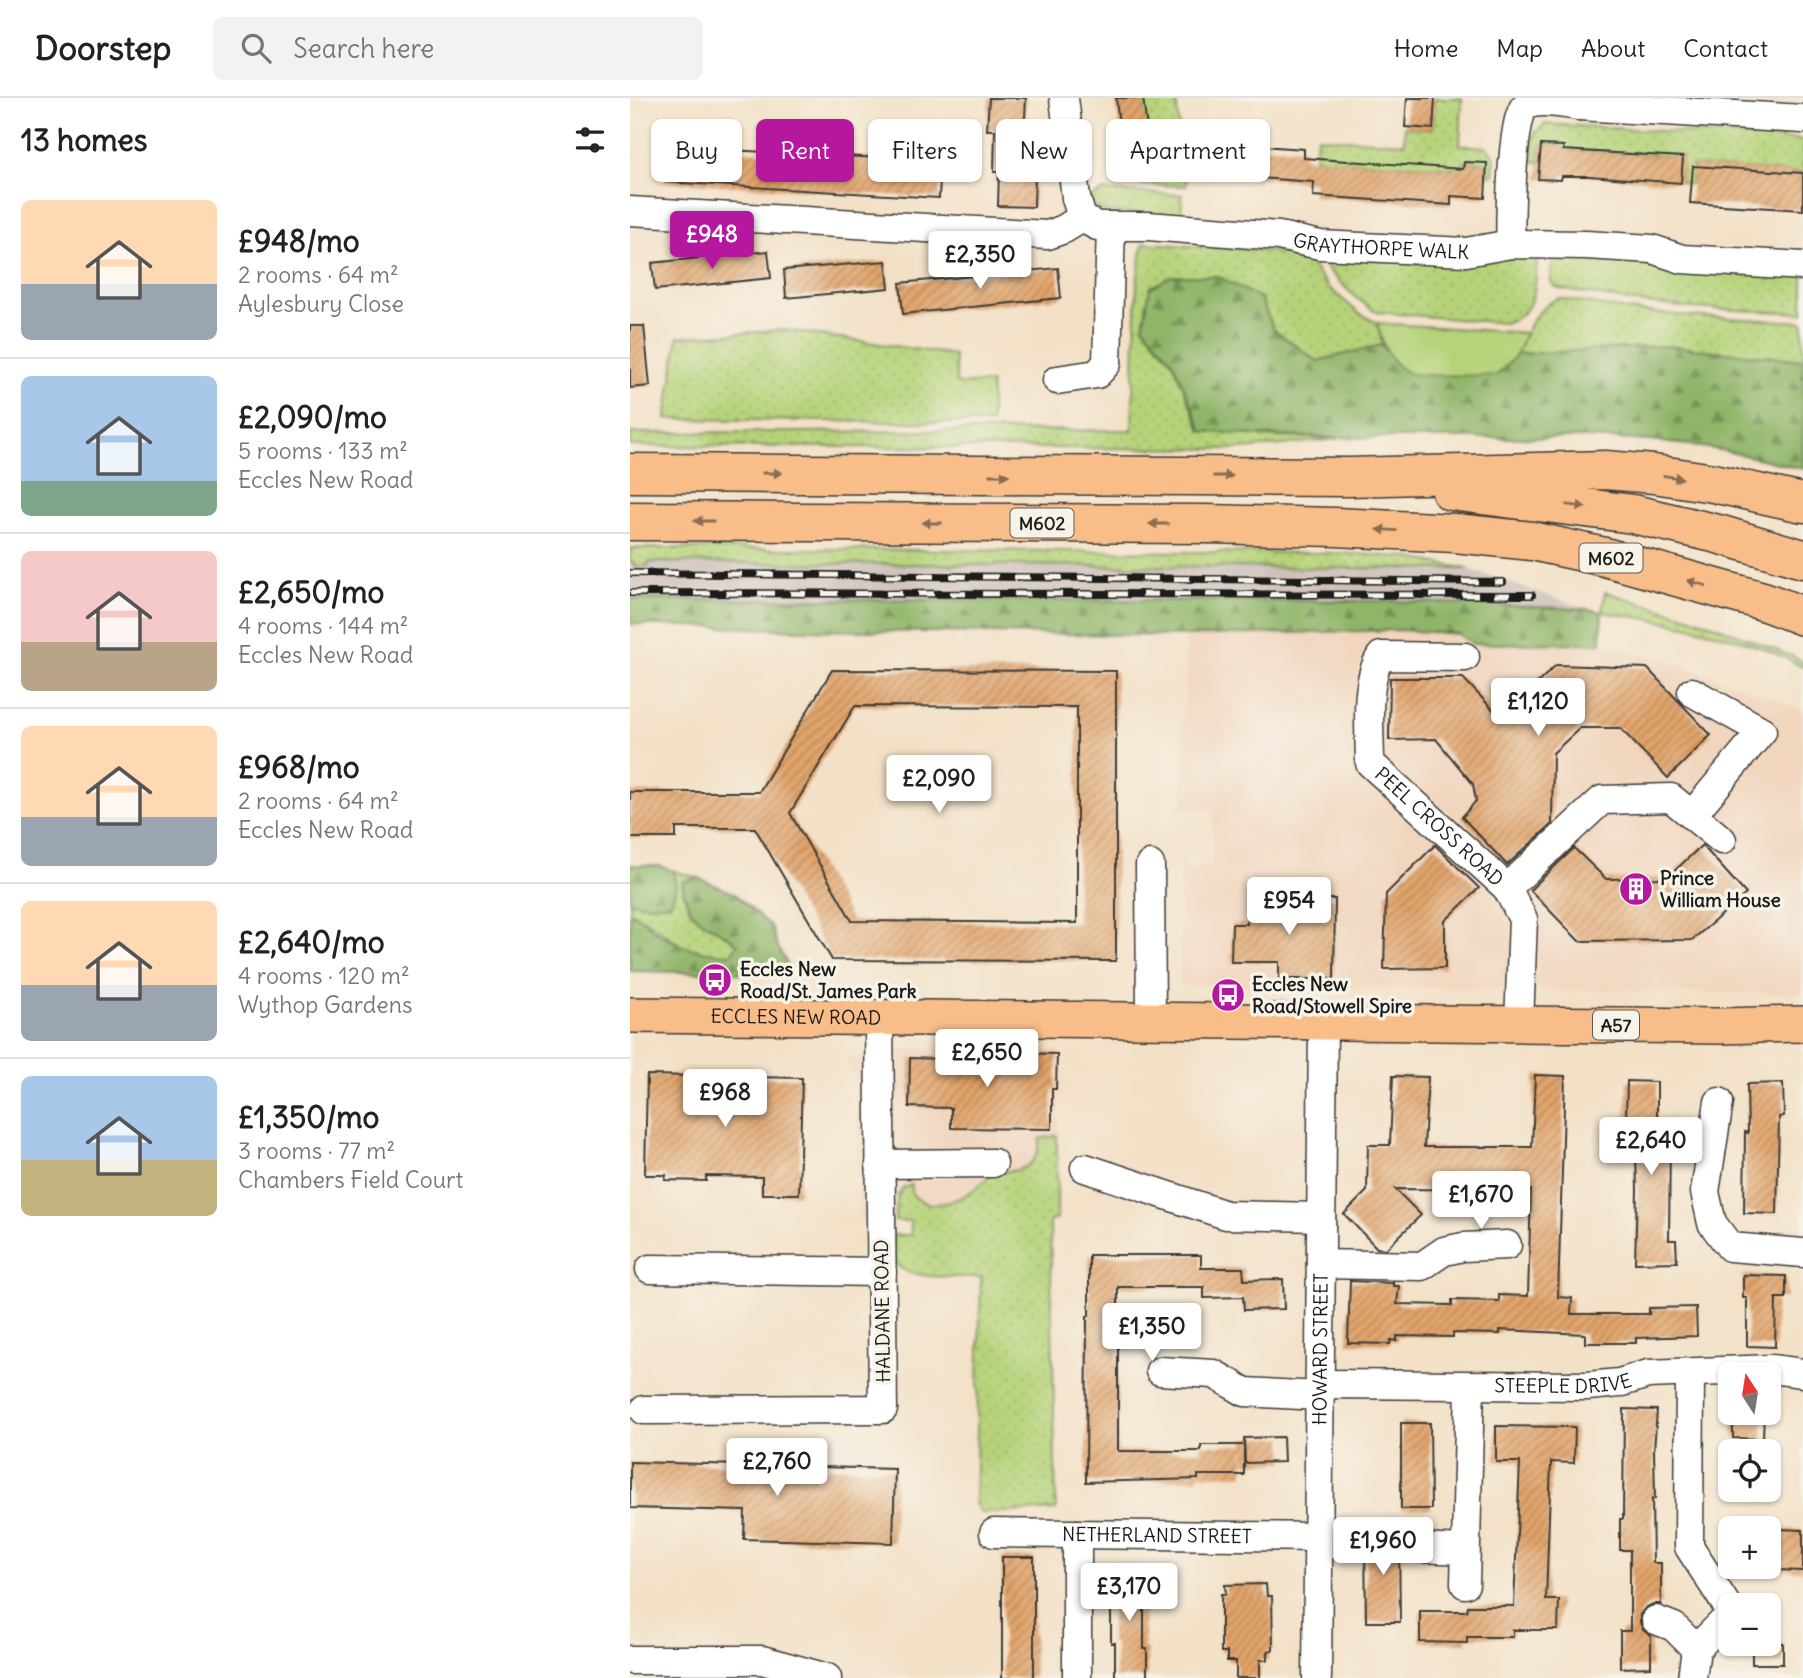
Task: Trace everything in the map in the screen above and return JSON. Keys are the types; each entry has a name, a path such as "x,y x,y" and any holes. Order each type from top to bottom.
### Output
{"highway":[{"name":"M602","path":"630,472 1349,477 1605,470 1713,483 1803,503"},
{"name":"M602","path":"1349,477 1633,514 1718,534 1803,559"},
{"name":"M602","path":"630,521 1219,524 1455,533 1532,541 1605,557 1763,601 1803,616"},
{"name":"M602","path":"1763,601 1803,629"}],"main road":[{"name":"ECCLES NEW ROAD","path":"630,1015 1765,1026 1803,1024"}],"street":[{"path":"630,211 1048,235 1082,218 1076,198 1064,98"},
{"path":"1511,244 1515,138 1520,111 1527,104 1579,102 1803,119"},
{"name":"GRAYTHORPE WALK","path":"1082,218 1097,226 1279,236 1333,246 1466,252 1511,244 1652,249 1682,259 1803,266"},
{"path":"1057,380 1097,374 1107,363 1111,226"},
{"name":"PEEL CROSS ROAD","path":"1465,657 1381,656 1373,667 1370,763 1507,888 1523,919 1519,1024"},
{"path":"1692,692 1762,731 1692,815"},
{"name":"PEEL CROSS ROAD","path":"1507,888 1602,800 1671,798 1722,840"},
{"path":"1150,865 1150,1020"},
{"name":"HALDANE ROAD","path":"645,1410 883,1409 879,1017"},
{"name":"HOWARD STREET","path":"1317,1678 1323,1021"},
{"path":"1719,1102 1705,1192 1712,1223 1730,1247 1803,1253"},
{"path":"880,1164 993,1163"},
{"path":"1086,1168 1226,1215 1321,1217"},
{"path":"1321,1264 1422,1266 1444,1251 1463,1247 1507,1245"},
{"path":"650,1269 882,1272"},
{"name":"STEEPLE DRIVE","path":"1160,1371 1214,1374 1245,1392 1588,1386 1619,1383 1648,1374 1771,1369 1803,1373"},
{"path":"1690,1374 1689,1547 1718,1593"},
{"path":"1465,1584 1470,1386"},
{"name":"NETHERLAND STREET","path":"994,1533 1318,1537"},
{"path":"1077,1534 1077,1678"},
{"path":"1417,1548 1465,1550"},
{"path":"1656,1620 1674,1628 1696,1649"},
{"path":"1692,1678 1696,1649 1718,1626"},
{"path":"630,1660 677,1670 762,1660 827,1678"}],"shaded area":[{"path":"630,562 634,562 634,566 648,566 649,562 1468,569 1588,609 1459,634 1401,630 1186,636 802,630 630,624"},
{"path":"1602,612 1601,643 1689,667 1803,710 1803,994 1180,984 1180,868 1211,868 1213,809 1182,808 1186,636 1401,630 1459,634"},
{"path":"920,1047 1059,1050 1057,1219 859,1219 857,1084 844,1060"}],"green space":[{"path":"1143,98 1176,98 1178,119 1146,119"},
{"path":"1435,98 1462,98 1460,145 1486,147 1495,157 1493,175 1487,175 1487,163 1464,162 1463,179 1453,168 1315,159 1317,137 1404,143 1405,127 1433,129"},
{"path":"1545,124 1803,140 1803,173 1693,166 1692,184 1681,183 1682,157 1568,150 1563,163 1563,146 1541,145 1539,162 1532,161 1534,134"},
{"path":"1140,182 1186,182 1186,186 1140,185"},
{"path":"1103,191 1182,195 1181,217 1101,211 1088,199"},
{"path":"1143,243 1283,252 1294,259 1309,262 1328,287 1360,314 1377,323 1382,345 1317,361 1274,330 1260,297 1143,326 1173,362 1201,431 1338,439 1244,449 630,446 630,433 1132,430 1137,282"},
{"path":"1537,254 1535,286 1529,305 1523,313 1503,323 1376,312 1355,297 1327,269 1325,257"},
{"path":"1552,255 1652,260 1803,276 1803,313 1691,308 1635,302 1561,289 1551,281"},
{"path":"1171,276 1217,276 1260,298 1274,330 1317,361 1382,345 1395,363 1497,375 1517,354 1666,346 1803,360 1803,469 1704,447 1636,440 1339,438 1202,431 1173,362 1143,326 1150,288"},
{"path":"1558,298 1627,310 1686,316 1803,322 1803,360 1666,346 1517,354 1537,314"},
{"path":"1377,323 1525,333 1517,354 1497,375 1424,375 1409,373 1396,364 1384,345"},
{"path":"785,330 954,355 957,384 991,383 991,423 666,419 678,337"},
{"path":"630,548 1339,553 1405,557 1468,569 649,562 648,566 634,566 634,562 630,562"},
{"path":"1605,592 1709,623 1794,657 1803,662 1803,667 1731,637 1602,612"},
{"path":"630,599 1388,601 1588,609 1602,612 1601,643 1473,644 1458,634 1401,630 1186,636 802,630 630,624"},
{"path":"630,865 660,866 674,871 676,887 671,903 651,905 630,902"},
{"path":"674,871 698,878 682,882 689,907 701,921 738,945 731,954 687,948 630,913 630,902 651,905 676,887"},
{"path":"698,878 734,893 772,928 790,970 783,974 630,971 630,913 683,946 712,953 731,954 738,944 694,915 689,907 682,882"},
{"path":"1057,1135 1057,1219 1050,1221 1056,1510 981,1513 975,1503 981,1277 922,1275 901,1268 894,1259 893,1235 911,1235 910,1221 895,1221 898,1196 903,1188 912,1185 912,1194 921,1201 932,1204 954,1200 976,1188 992,1172 1025,1167 1035,1158 1040,1139"}],"building":[{"path":"989,98 1026,98 1025,119 996,119 996,172 995,130 987,130"},
{"path":"1116,98 1143,98 1146,119 1118,119"},
{"path":"1407,98 1435,98 1433,129 1405,127"},
{"path":"1541,145 1564,146 1563,150 1683,157 1681,183 1589,176 1562,176 1561,180 1538,179"},
{"path":"1270,147 1304,149 1304,158 1463,169 1464,162 1487,163 1485,198 1451,196 1451,205 1313,196 1314,182 1270,179"},
{"path":"742,151 756,152 756,182 854,182 854,157 868,157 868,182 940,182 939,198 665,182 742,182"},
{"path":"1693,166 1803,173 1803,210 1690,203"},
{"path":"999,182 1035,182 1034,207 998,206"},
{"path":"768,251 771,278 655,290 652,263"},
{"path":"886,261 889,288 786,298 784,270"},
{"path":"1058,268 1061,298 903,314 900,283"},
{"path":"630,326 644,326 650,386 630,388"},
{"path":"1556,665 1647,668 1711,735 1668,778 1620,728 1580,728 1553,753 1552,824 1507,865 1462,817 1476,801 1473,784 1436,739 1389,740 1390,678 1463,678 1501,718"},
{"path":"832,670 1116,671 1116,961 832,960 755,828 676,828 676,838 630,838 630,792 759,792","holes":["855,706 1077,707 1077,923 852,921 790,813"]},
{"path":"1435,845 1479,888 1445,921 1445,968 1384,969 1386,894"},
{"name":"Prince William House","path":"1702,845 1746,894 1692,940 1579,941 1530,890 1574,848 1606,879 1667,878"},
{"path":"1247,898 1335,899 1334,979 1279,979 1279,962 1231,962 1232,924 1247,924"},
{"path":"945,1051 1057,1054 1056,1089 1052,1089 1052,1129 951,1128 951,1108 909,1107 910,1058 945,1059"},
{"path":"647,1075 802,1078 799,1194 762,1194 762,1177 706,1176 706,1181 665,1180 666,1175 645,1175"},
{"path":"1535,1075 1565,1076 1558,1297 1572,1298 1571,1314 1649,1314 1649,1308 1696,1307 1697,1336 1636,1338 1636,1343 1585,1343 1585,1334 1500,1330 1500,1334 1453,1333 1453,1337 1397,1336 1397,1341 1391,1340 1390,1344 1348,1343 1350,1281 1393,1283 1393,1286 1399,1286 1397,1304 1452,1305 1452,1300 1499,1301 1499,1295 1528,1296 1531,1190 1395,1189 1421,1215 1386,1249 1377,1248 1344,1214 1367,1191 1368,1145 1390,1145 1393,1076 1428,1077 1424,1147 1532,1147"},
{"path":"1627,1081 1657,1082 1657,1134 1670,1133 1669,1240 1676,1240 1677,1262 1635,1263 1635,1118 1626,1118"},
{"path":"1783,1083 1784,1116 1779,1117 1777,1214 1744,1213 1745,1132 1748,1133 1747,1084"},
{"path":"1089,1255 1201,1255 1201,1268 1243,1268 1244,1280 1283,1279 1284,1309 1244,1310 1243,1297 1204,1298 1204,1287 1118,1287 1118,1451 1201,1451 1201,1445 1244,1445 1244,1475 1086,1482"},
{"path":"1743,1275 1786,1276 1786,1298 1776,1298 1775,1347 1747,1346 1747,1298 1743,1298"},
{"path":"1624,1409 1657,1410 1654,1450 1655,1499 1652,1499 1653,1563 1661,1563 1661,1604 1645,1608 1640,1615 1643,1630 1651,1636 1651,1667 1620,1668 1620,1631 1630,1631 1630,1550 1620,1550 1620,1519 1623,1519"},
{"path":"1401,1423 1430,1423 1431,1509 1401,1509"},
{"path":"1733,1425 1764,1425 1763,1439 1733,1438"},
{"path":"1496,1426 1575,1427 1574,1463 1551,1462 1546,1600 1559,1600 1558,1630 1513,1630 1513,1637 1467,1637 1467,1643 1420,1642 1420,1611 1467,1611 1468,1606 1514,1606 1520,1462 1496,1462"},
{"path":"1283,1437 1284,1462 1245,1463 1244,1438"},
{"path":"630,1462 895,1469 893,1543 744,1539 745,1511 630,1508"},
{"path":"1781,1529 1803,1530 1803,1571 1781,1570"},
{"path":"1399,1532 1400,1622 1366,1622 1365,1533"},
{"path":"1002,1557 1034,1557 1034,1678 1002,1678"},
{"path":"1111,1568 1144,1568 1144,1649 1147,1649 1147,1678 1115,1678 1115,1643 1111,1643"},
{"path":"1266,1584 1267,1596 1272,1596 1273,1650 1268,1651 1268,1660 1260,1660 1260,1678 1236,1678 1236,1661 1227,1661 1227,1652 1221,1652 1221,1594 1226,1594 1225,1585"},
{"path":"1783,1643 1783,1664 1752,1664 1752,1656 1781,1656"}],"railway":[{"path":"630,573 1503,582"},
{"path":"630,593 1532,595"}],"place":[{"name":"Prince William House","path":"1636,889"},
{"name":"Eccles New Road/St. James Park","path":"715,980"},
{"name":"Eccles New Road/Stowell Spire","path":"1228,995"}]}
